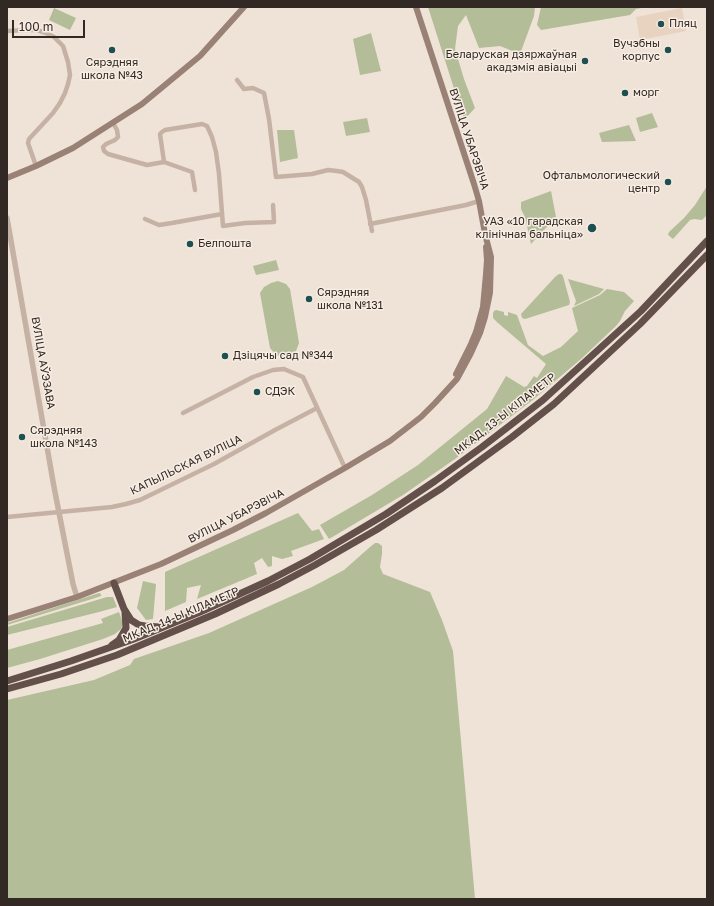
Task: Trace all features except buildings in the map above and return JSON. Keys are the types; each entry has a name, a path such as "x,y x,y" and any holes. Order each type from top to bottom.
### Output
{"highway":[{"name":"МКАД, 13-Ы КІЛАМЕТР","path":"352,535 435,481 543,400 641,311 707,241"},
{"name":"МКАД, 13-Ы КІЛАМЕТР","path":"356,542 442,488 554,404 640,324 707,255"},
{"name":"МКАД, 14-Ы КІЛАМЕТР","path":"7,681 108,648 200,612 268,581 352,535"},
{"name":"МКАД, 14-Ы КІЛАМЕТР","path":"7,689 61,674 117,654 208,617 279,584 356,542"},
{"path":"108,648 119,640 126,628 124,609 114,582"},
{"path":"124,609 131,620 140,625 164,627"}],"main road":[{"path":"7,178 74,148 142,104 200,56 244,7"},
{"name":"ВУЛІЦА УБАРЭВІЧА","path":"7,619 76,596 161,564 266,513 390,441 421,416 457,379 480,333 488,308 492,257 485,234 479,201 416,7"}],"street":[{"path":"7,31 37,30 46,32 54,37 63,46 68,62 70,75 65,93 60,103 28,142 36,166"},
{"path":"237,80 244,89 253,88 264,93 269,119 276,176 312,174 328,170 343,172 359,182 362,187 372,231"},
{"path":"113,123 117,130 118,137 106,144 103,147 104,151 108,154 147,165 164,162 192,172 195,190"},
{"path":"164,162 160,134 165,130 202,124 207,126 216,152 223,226 245,223 274,222 273,205"},
{"path":"370,224 466,205 479,201"},
{"path":"145,219 159,225 222,214"},
{"name":"ВУЛІЦА АЎЭЗАВА","path":"7,218 59,512 76,596"},
{"path":"182,413 253,377 273,370 284,369 302,377 345,468"},
{"name":"КАПЫЛЬСКАЯ ВУЛІЦА","path":"7,517 67,510 112,507 140,500 214,464 316,408"}],"green space":[{"path":"428,7 535,7 534,16 520,54 500,46 479,48 466,15 458,26 455,49 475,108 464,120"},
{"path":"541,7 647,7 636,9 630,15 541,30 537,25"},
{"path":"54,8 76,18 70,30 49,20"},
{"path":"371,33 381,71 360,75 353,39"},
{"path":"652,113 658,127 640,132 636,118"},
{"path":"367,118 370,132 346,136 343,122"},
{"path":"629,125 636,141 602,142 599,133"},
{"path":"277,130 294,130 298,158 280,162"},
{"path":"707,186 706,216 702,220 690,220 673,239 668,235 669,232 695,205"},
{"path":"551,191 556,217 531,244 525,217 521,209 521,202"},
{"path":"276,260 279,270 256,275 253,266"},
{"path":"559,274 563,276 570,302 569,305 525,319 522,318 521,314"},
{"path":"568,279 604,289 599,294 574,306 576,301"},
{"path":"278,281 286,284 290,289 299,343 296,351 291,356 283,357 276,355 270,348 260,293 264,287"},
{"path":"607,289 624,292 634,301 625,311 616,326 581,359 534,399 455,459 403,495 329,539 320,525 372,495 418,465 487,409 506,376 524,387 527,386 534,376 537,378 546,364 493,318 494,311 504,312 504,315 508,316 508,312 517,315 528,345 543,356 561,347 578,331 572,308 600,295"},
{"path":"298,513 312,531 319,529 324,539 291,551 293,556 282,559 272,556 272,566 268,567 262,558 254,563 257,574 197,599 201,585 187,588 186,602 165,611 165,572"},
{"path":"375,543 382,546 380,567 383,574 430,592 453,651 475,899 7,899 7,700 94,680 130,665 134,659 209,633 312,587 344,570"},
{"path":"143,581 156,584 153,619 146,620 137,608"},
{"path":"99,593 101,596 7,625 7,623"},
{"path":"107,597 113,597 117,607 7,635 7,627"},
{"path":"119,612 123,624 121,629 115,634 40,659 7,668 7,650 103,623 101,619"}],"shaded area":[{"name":"Пляц","path":"682,8 686,31 640,40 636,17"}],"place":[{"name":"Пляц","path":"661,24"},
{"name":"Сярэдняя школа №43","path":"112,50"},
{"name":"Вучэбны корпус","path":"668,50"},
{"name":"Беларуская дзяржаўная акадэмія авіацыі","path":"585,61"},
{"name":"морг","path":"625,93"},
{"name":"Офтальмологический центр","path":"668,182"},
{"name":"УАЗ «10 гарадская клінічная бальніца»","path":"592,228"},
{"name":"Белпошта","path":"190,244"},
{"name":"Сярэдняя школа №131","path":"309,299"},
{"name":"Дзіцячы сад №344","path":"225,356"},
{"name":"СДЭК","path":"257,392"},
{"name":"Сярэдняя школа №143","path":"22,437"}]}
